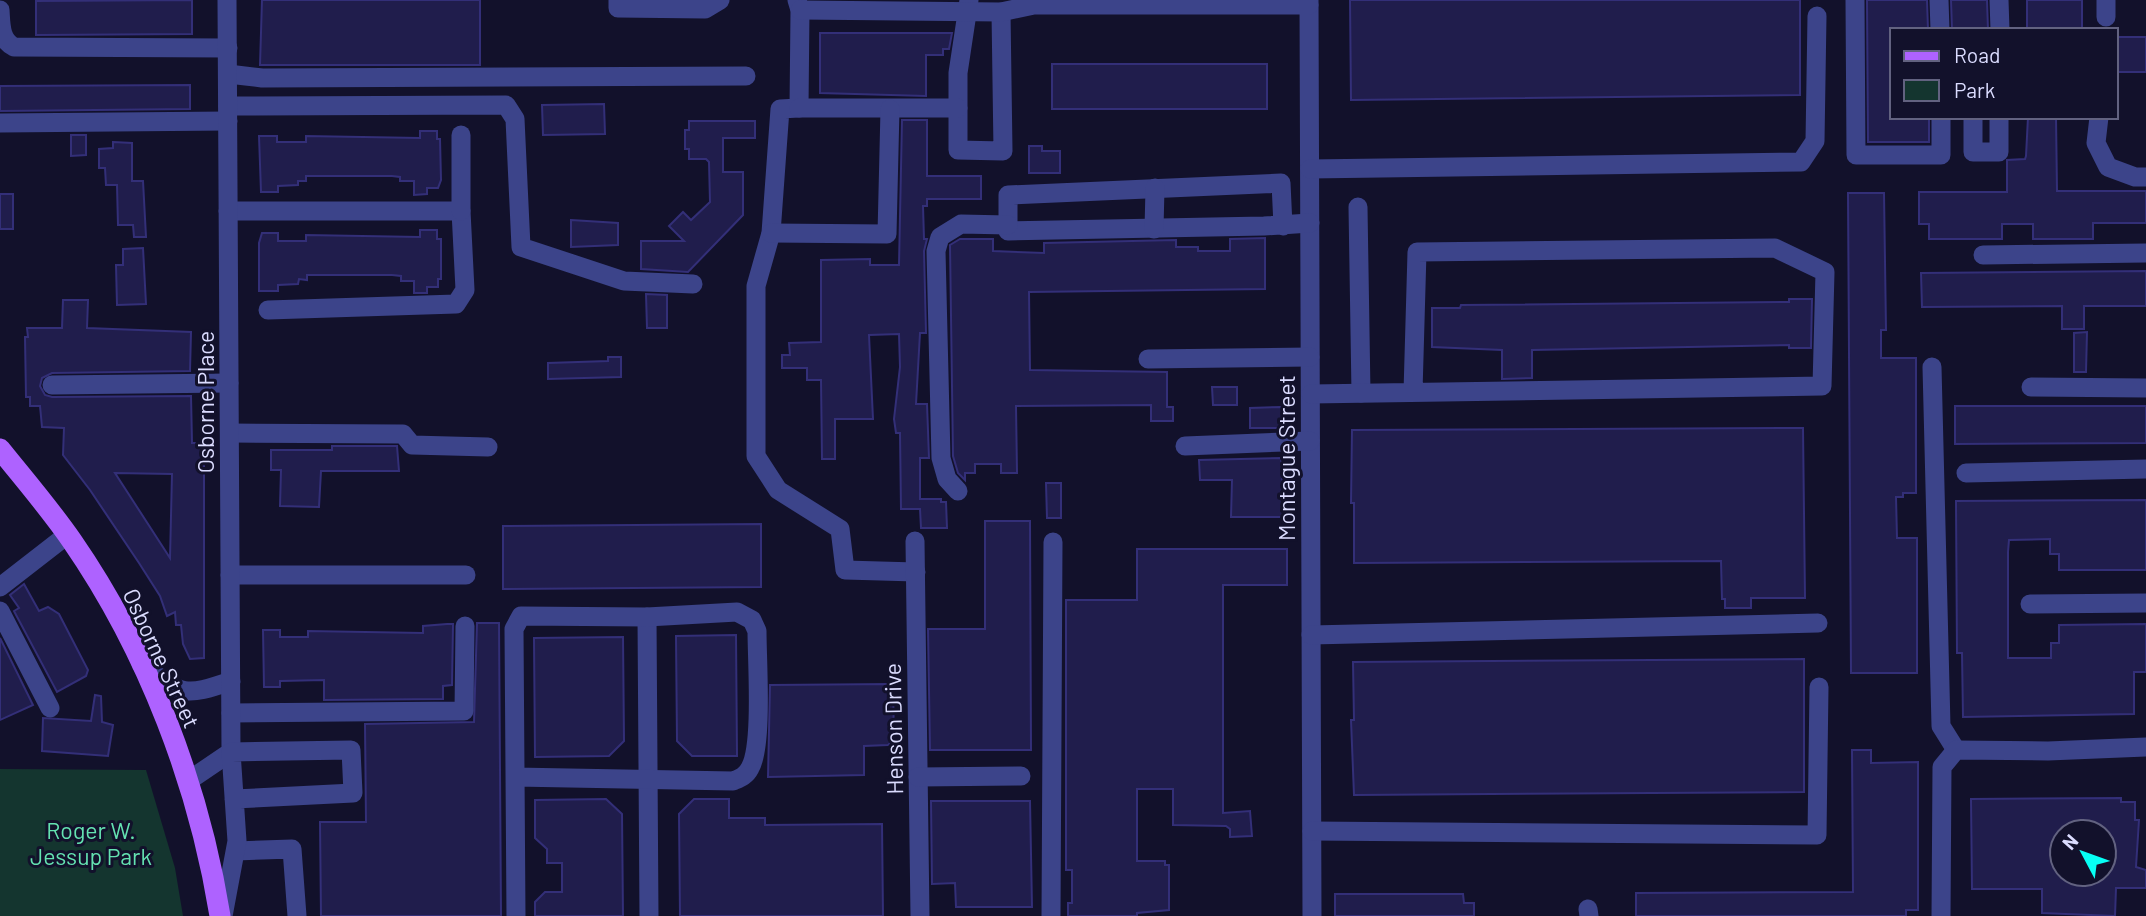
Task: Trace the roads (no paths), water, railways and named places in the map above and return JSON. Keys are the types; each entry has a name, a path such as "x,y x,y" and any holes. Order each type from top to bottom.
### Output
{"main road":[{"name":"Osborne Street","path":"0,449 67,535 117,616 140,663 188,781 209,849 222,916"}],"street":[{"name":"Osborne Place","path":"222,916 236,850 231,752 228,0"},
{"path":"618,0 618,8 705,9 720,0"},
{"path":"1855,0 1856,155 1941,155 1941,119"},
{"path":"1939,0 1940,28"},
{"path":"1999,0 2000,28"},
{"path":"799,108 798,5 969,6 1002,12 1034,2 1310,2"},
{"name":"Montague Street","path":"1310,2 1312,916"},
{"path":"969,6 958,73 958,150 1003,151 1002,12"},
{"path":"0,10 1,33 8,44 14,47 228,48"},
{"path":"1310,169 1801,162 1815,141 1817,16"},
{"path":"228,74 262,78 747,76"},
{"path":"0,123 506,105 515,119 522,247 624,281 694,284"},
{"path":"916,572 845,570 840,529 778,490 756,456 756,286 771,233 780,109 958,108"},
{"path":"771,233 887,234 890,109"},
{"path":"1973,119 1973,152 1999,152 1999,119"},
{"path":"2099,119 2096,143 2108,167 2135,177 2146,177"},
{"path":"268,310 456,304 465,290 461,135"},
{"path":"1283,226 1281,183 1008,195 1008,231 1283,226 1310,223"},
{"path":"1154,229 1155,188"},
{"path":"1358,207 1361,393"},
{"path":"228,211 461,211"},
{"path":"957,491 947,480 941,458 936,251 940,237 961,224 1008,225"},
{"path":"1311,394 1822,386 1825,272 1775,248 1417,252 1413,392"},
{"path":"1983,256 2146,253"},
{"path":"1148,359 1310,357"},
{"path":"1931,367 1941,726 1955,750"},
{"path":"52,385 229,383"},
{"path":"2031,387 2146,388"},
{"path":"230,433 403,433 412,445 488,447"},
{"path":"1185,446 1310,441"},
{"path":"1966,473 2146,468"},
{"path":"0,587 67,535"},
{"name":"Henson Drive","path":"915,541 920,916"},
{"path":"1051,916 1053,542"},
{"path":"230,575 466,575"},
{"path":"2030,604 2146,603"},
{"path":"0,611 50,708"},
{"path":"516,777 733,781 744,776 751,767 756,748 757,631 752,620 737,612 647,617 521,616 514,629 516,916"},
{"path":"647,617 649,916"},
{"path":"1311,635 1818,623"},
{"path":"231,713 464,711 465,626"},
{"path":"140,663 178,692 203,691 231,681"},
{"path":"1312,831 1817,835 1819,687"},
{"path":"1955,750 2048,751 2146,747"},
{"path":"188,781 231,752 351,750 353,793 234,799"},
{"path":"1941,916 1942,767 1955,750"},
{"path":"919,777 1021,776"},
{"path":"236,850 292,849 297,916"}],"park label":[{"name":"Roger W. Jessup Park","path":"91,843"}]}
